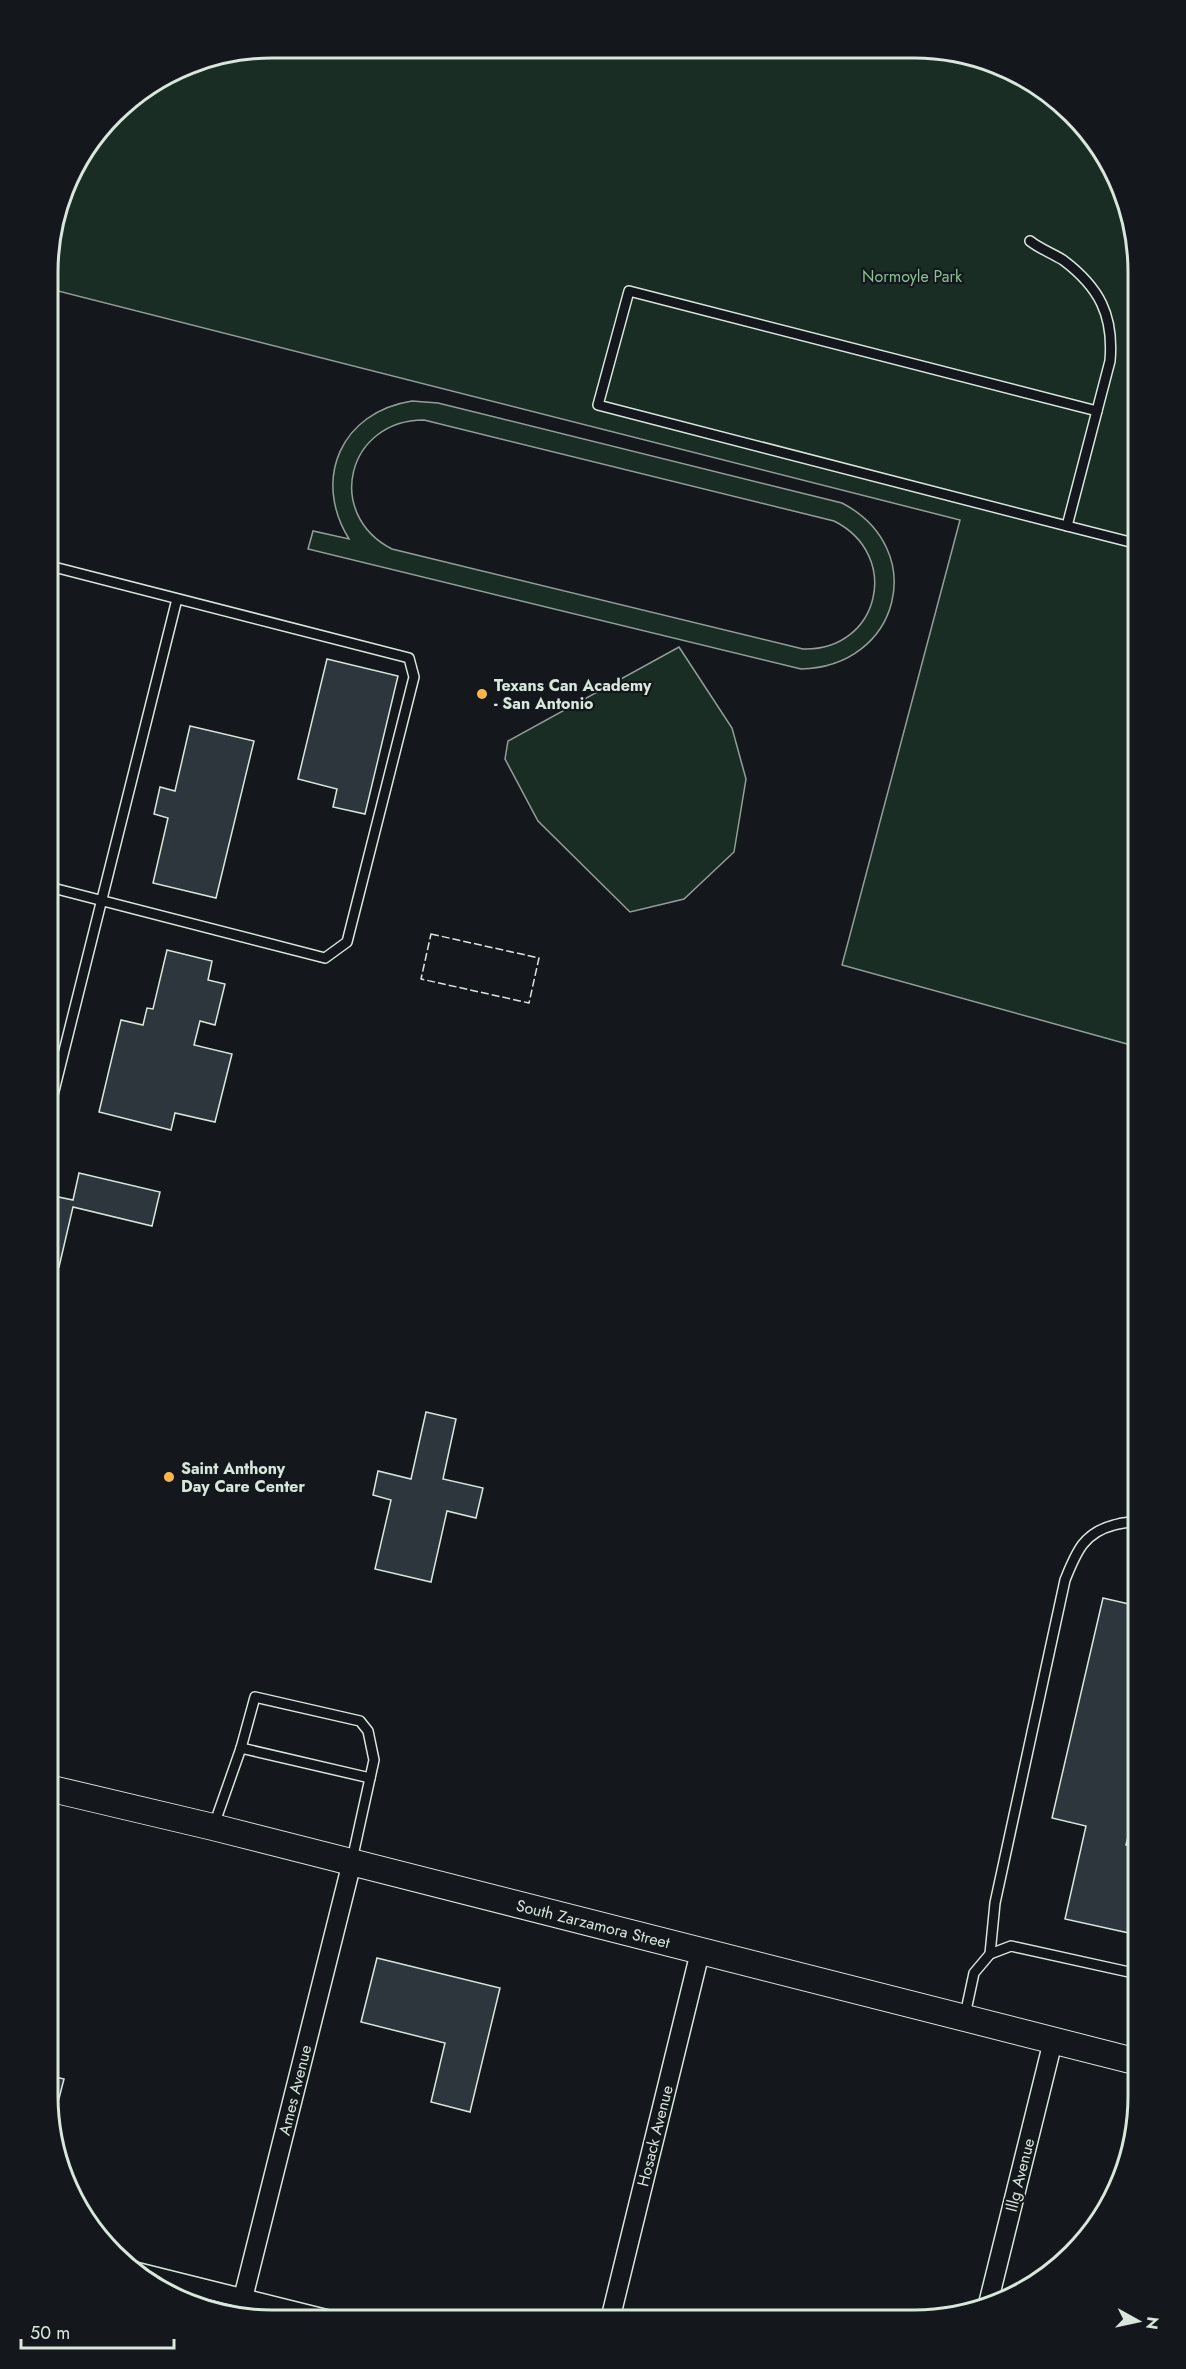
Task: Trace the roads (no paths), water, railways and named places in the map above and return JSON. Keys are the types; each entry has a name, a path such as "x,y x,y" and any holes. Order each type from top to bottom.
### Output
{"main road":[{"name":"South Zarzamora Street","path":"58,1790 213,1827 1128,2060"}],"street":[{"name":"Ames Avenue","path":"240,2308 352,1862"},
{"name":"Hosack Avenue","path":"611,2310 700,1952"},
{"name":"Illg Avenue","path":"990,2296 1053,2041"},
{"path":"158,2277 290,2310"}],"lane":[{"path":"1030,241 1063,260 1081,275 1103,305 1109,323 1110,361 1067,526"},
{"path":"1097,411 629,291 598,405 1128,541"},
{"path":"58,568 409,658 414,677 346,942 325,958 58,889"},
{"path":"58,1075 177,599"},
{"path":"990,1954 995,1903 1065,1580 1079,1547 1099,1529 1128,1521"},
{"path":"213,1827 242,1748 255,1697 360,1721 368,1731 374,1760 352,1862"},
{"path":"242,1748 370,1778"},
{"path":"964,2019 974,1973 990,1954 1011,1946 1128,1972"}],"place":[{"name":"Texans Can Academy - San Antonio","path":"482,694"},
{"name":"Saint Anthony Day Care Center","path":"169,1477"}],"park label":[{"name":"Normoyle Park","path":"912,276"}]}
